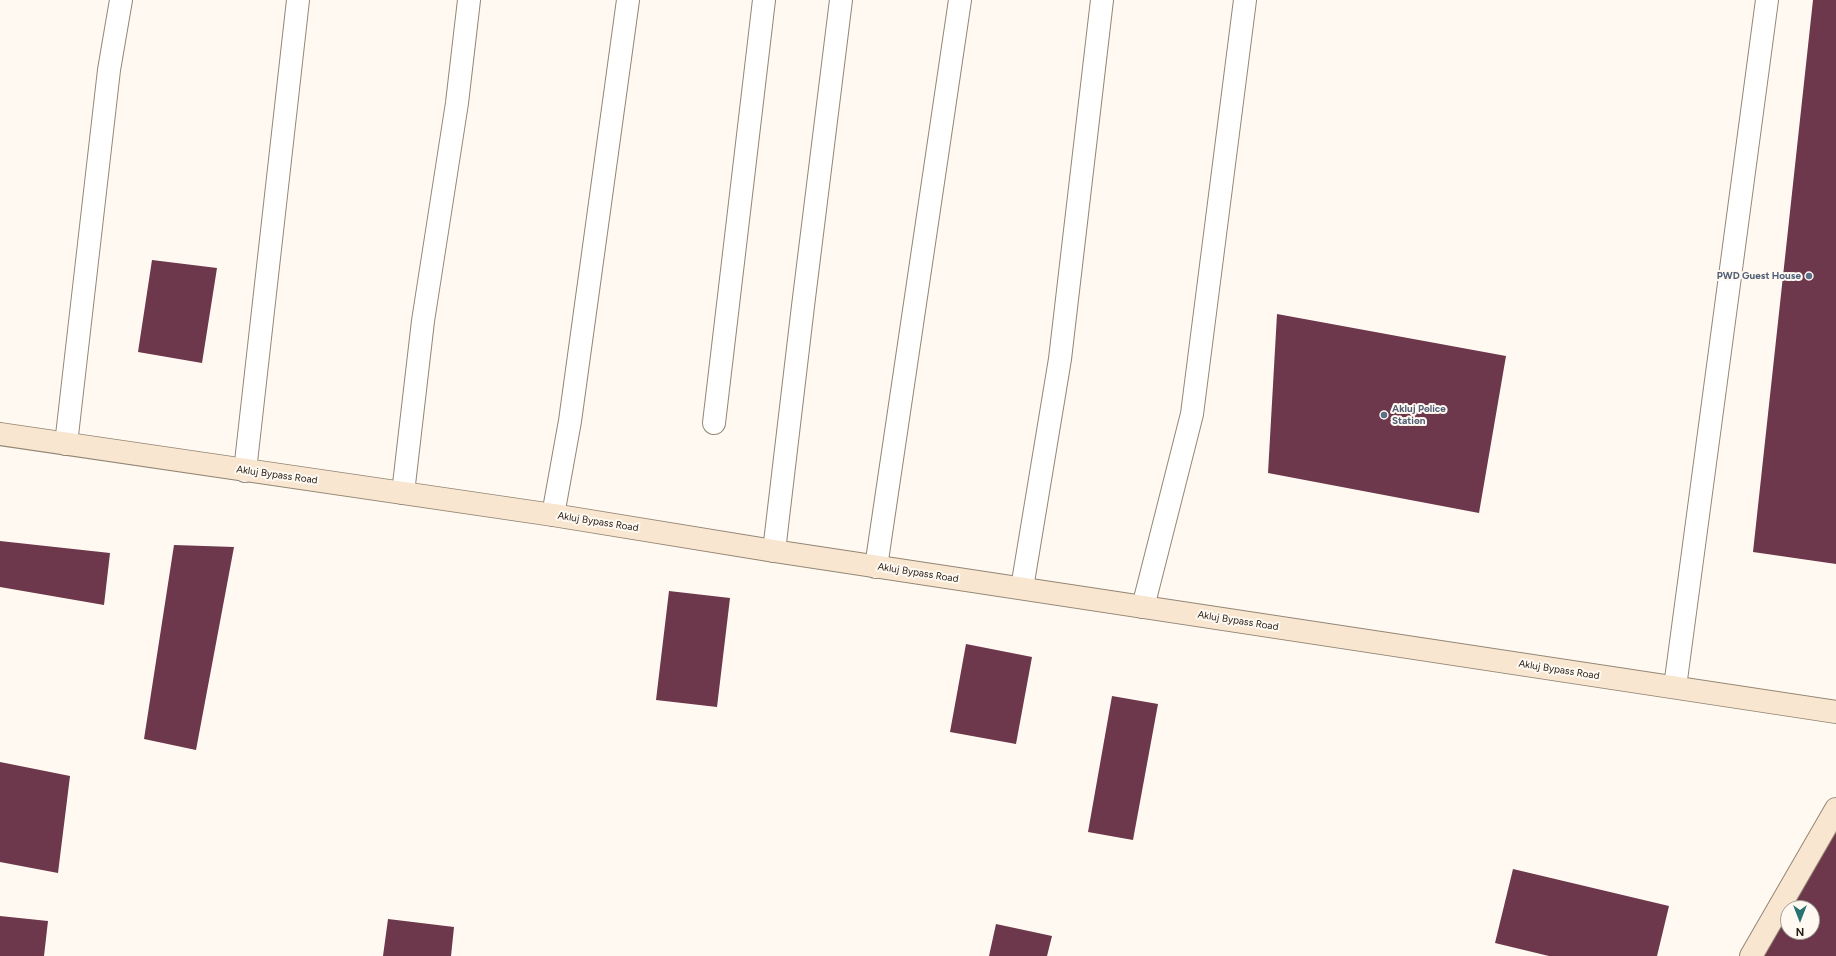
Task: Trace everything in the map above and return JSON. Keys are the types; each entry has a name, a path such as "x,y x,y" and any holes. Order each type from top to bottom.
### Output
{"main road":[{"name":"Akluj Bypass Road","path":"0,434 553,515 774,551 1836,712"},
{"path":"1752,956 1836,809"}],"street":[{"path":"66,444 109,70 120,0"},
{"path":"245,471 298,0"},
{"path":"403,493 423,321 457,103 469,0"},
{"path":"553,515 570,421 628,0"},
{"path":"714,423 764,0"},
{"path":"774,551 802,306 842,0"},
{"path":"876,566 960,0"},
{"path":"1022,588 1060,359 1102,0"},
{"path":"1143,607 1192,414 1245,0"},
{"path":"1675,687 1767,0"}],"building":[{"name":"PWD Guest House","path":"1813,0 1836,0 1836,564 1753,552"},
{"path":"152,260 217,268 202,363 138,352"},
{"name":"Akluj Police Station","path":"1277,314 1506,356 1479,513 1268,473"},
{"path":"0,541 110,553 104,605 0,587"},
{"path":"174,545 234,547 196,750 144,739"},
{"path":"669,591 730,598 717,707 656,700"},
{"path":"966,644 1032,657 1016,744 950,732"},
{"path":"1112,696 1158,704 1133,840 1088,832"},
{"path":"0,762 70,776 58,873 0,862"},
{"path":"1836,809 1836,956 1751,956 1780,906 1780,940 1820,940 1820,900 1783,900"},
{"path":"1513,869 1669,906 1657,956 1549,956 1495,943"},
{"path":"0,916 48,921 44,956 0,956"},
{"path":"388,919 454,927 451,956 383,956"},
{"path":"996,924 1052,936 1047,956 989,956"}],"place":[{"name":"PWD Guest House","path":"1809,276"},
{"name":"Akluj Police Station","path":"1384,415"}]}
